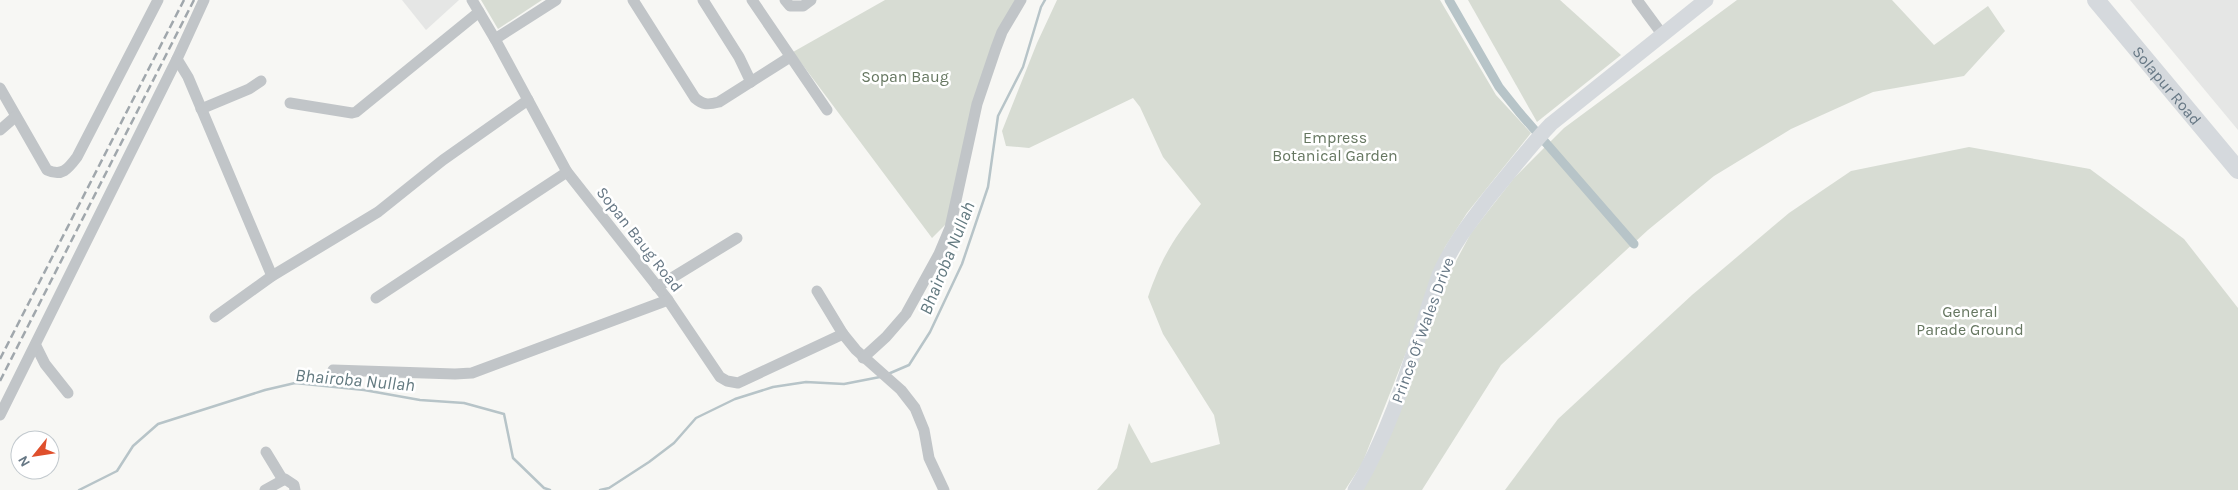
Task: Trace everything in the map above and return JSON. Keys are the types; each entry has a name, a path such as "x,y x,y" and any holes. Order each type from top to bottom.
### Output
{"highway":[{"name":"Solapur Road","path":"2096,0 2238,170"},
{"name":"Solapur Road","path":"2109,0 2238,155"}],"main road":[{"name":"Prince Of Wales Drive","path":"1355,490 1388,428 1448,253 1460,235 1530,146 1551,124 1699,2"}],"street":[{"path":"0,88 47,170 54,173 63,173 69,168 158,0"},
{"path":"0,415 36,346 204,0"},
{"name":"Sopan Baug Road","path":"472,0 496,40 567,172 668,300 720,377 733,383 738,383 843,334"},
{"path":"496,40 556,0"},
{"path":"633,0 694,98 700,103 708,105 719,102 790,57"},
{"path":"703,0 739,57 751,82"},
{"path":"785,0 790,6 803,6 811,0"},
{"path":"868,362 906,314 939,254 950,228 977,104 1002,32 1021,0"},
{"path":"1637,0 1662,34"},
{"path":"754,1 827,110"},
{"path":"290,103 352,113 356,112 479,12"},
{"path":"177,59 188,77 272,276"},
{"path":"201,109 249,89 261,81"},
{"path":"215,317 272,276 378,212 443,160 528,100"},
{"path":"0,130 15,117"},
{"path":"376,298 567,172"},
{"path":"658,287 737,238"},
{"path":"817,291 843,334 868,362 910,400 921,420 929,458 944,490"},
{"path":"334,370 472,373 668,300"},
{"path":"36,346 45,364 68,393"},
{"path":"266,452 283,480"},
{"path":"265,490 283,480 289,481 296,490"}],"shaded area":[{"path":"402,0 459,0 426,30"},
{"path":"2130,0 2238,0 2238,130"}],"green space":[{"path":"481,0 542,0 498,29"},
{"name":"Sopan Baug","path":"885,0 1019,0 999,35 947,223 932,238 793,52"},
{"name":"Empress Botanical Garden","path":"1057,0 1440,0 1496,95 1531,133 1467,213 1445,247 1362,464 1345,490 1097,490 1117,468 1129,423 1151,463 1220,444 1214,415 1163,334 1148,297 1158,270 1170,248 1201,204 1163,157 1140,107 1133,98 1029,148 1006,146 1002,131 1037,43"},
{"path":"1468,0 1560,0 1621,55 1537,122"},
{"path":"1737,0 1892,0 1934,45 1988,6 2005,31 1964,76 1873,92 1791,129 1714,176 1648,230 1501,365 1422,490 1363,490 1448,276 1471,233 1514,178 1564,128"},
{"name":"General Parade Ground","path":"1969,147 2090,169 2184,239 2238,308 2238,490 1505,490 1558,419 1692,295 1789,213 1851,171"}],"waterway":[{"name":"Bhairoba Nullah","path":"888,374 909,365 930,332 962,264 988,187 998,116 1023,67 1041,7 1045,0"},
{"path":"1449,0 1499,87 1634,244"},
{"name":"Bhairoba Nullah","path":"600,490 609,488 649,462 674,443 696,418 735,399 773,387 806,382 844,384 880,377"},
{"name":"Bhairoba Nullah","path":"79,490 117,471 133,446 158,424 265,390 295,383 364,390 420,400 464,403 504,414 513,458 544,488 550,490"}],"railway":[{"path":"0,359 184,0"},
{"path":"0,381 194,0"}]}
